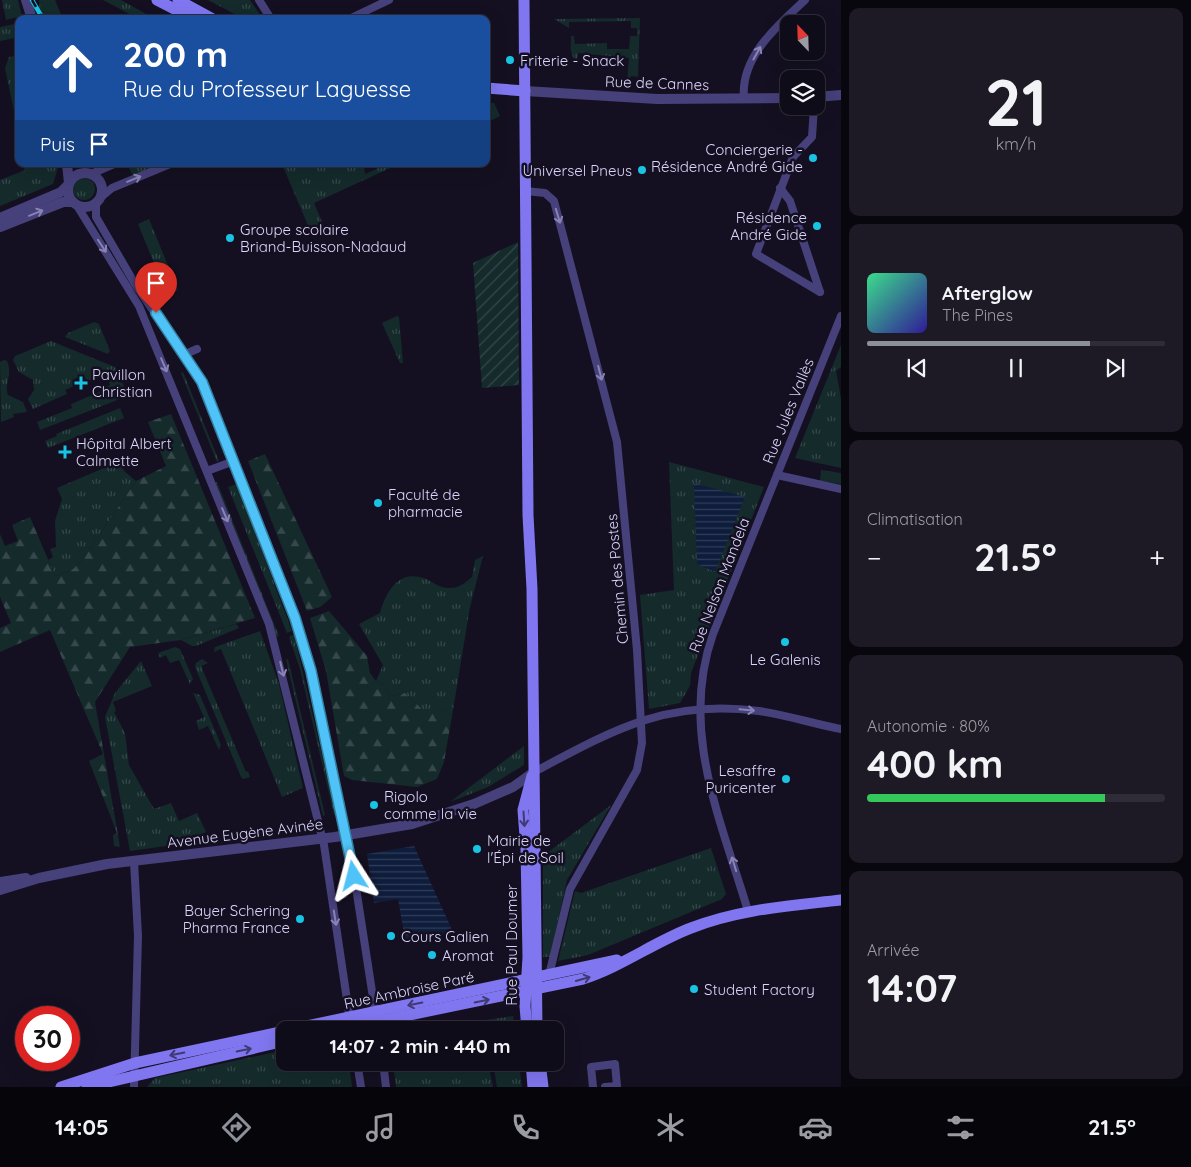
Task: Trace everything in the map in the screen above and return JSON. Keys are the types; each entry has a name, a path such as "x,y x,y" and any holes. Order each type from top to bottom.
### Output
{"main road":[{"path":"157,0 186,15"},
{"name":"Rue Paul Doumer","path":"524,0 528,515 532,589 534,772 526,791 523,810 531,979 528,1021"},
{"path":"183,1 206,15"},
{"path":"490,88 525,91"},
{"path":"637,953 692,927 748,911 841,900"},
{"name":"Rue Ambroise Paré","path":"381,1021 531,979 608,962 637,953"},
{"name":"Rue Ambroise Paré","path":"382,1021 531,991 593,976 637,953"},
{"name":"Rue Paul Doumer","path":"531,991 536,1021"},
{"name":"Rue Ambroise Paré","path":"61,1087 276,1033"},
{"name":"Rue Ambroise Paré","path":"87,1087 135,1069 276,1043"},
{"path":"531,1071 533,1087"},
{"path":"541,1071 543,1087"}],"street":[{"path":"26,0 32,15"},
{"path":"31,0 33,15"},
{"path":"259,0 269,15"},
{"path":"357,15 388,0"},
{"path":"744,99 746,79 757,51 771,32 805,0"},
{"name":"Rue de Cannes","path":"525,91 657,99 780,98"},
{"path":"825,96 841,95"},
{"path":"780,188 790,201 820,292 756,254 780,188 793,157 812,137 813,115"},
{"path":"67,167 68,195 139,306 269,622 322,839 350,1021"},
{"path":"82,167 102,185 96,217 121,261 202,382 293,613 311,671 347,836 377,1021"},
{"path":"0,218 61,192 75,176 106,167"},
{"path":"0,227 63,202 85,207 118,186 163,167"},
{"name":"Chemin des Postes","path":"525,191 545,193 554,201 609,408 618,450 625,516 642,743 637,770 570,889 549,975"},
{"name":"Rue Jules Vallès","path":"839,320 777,475 841,489"},
{"path":"183,355 197,349"},
{"path":"206,471 234,461"},
{"name":"Rue Nelson Mandela","path":"748,911 706,770 699,708 701,681 707,651 777,475"},
{"path":"534,772 599,736 641,720 699,708 760,711 841,729"},
{"name":"Avenue Eugène Avinée","path":"0,890 39,878 100,865 347,836 412,824 453,812 513,786 534,772"},
{"path":"134,861 138,936 134,1087"},
{"name":"Avenue Eugène Avinée","path":"0,882 39,878"},
{"path":"593,1087 591,1066 615,1064 617,1086 605,1087"},
{"path":"358,1071 361,1087"},
{"path":"384,1071 386,1087"}],"green space":[{"path":"2,0 18,0 22,15 15,15 15,18 6,20"},
{"path":"39,0 55,0 61,15 40,15"},
{"path":"103,0 121,0 148,15 131,15"},
{"path":"208,0 250,0 260,15 236,15"},
{"path":"640,18 638,77 631,76 630,83 627,82 629,58 578,53 577,61 572,53 571,36 574,36 575,44 607,43 607,49 629,49 630,36 637,36 637,28 631,28 631,21 569,22 569,28 554,19"},
{"path":"15,24 15,38 0,41 0,27"},
{"path":"15,56 15,116 5,68 9,57"},
{"path":"490,102 494,103 500,116 490,121"},
{"path":"24,167 58,167 53,184 0,206 0,180 25,170"},
{"path":"128,167 155,167 133,176"},
{"path":"283,167 364,167 365,174 380,167 392,167 314,203 325,229 312,235"},
{"path":"84,178 92,181 95,189 92,197 84,200 76,197 73,189 76,181"},
{"path":"149,219 178,290 167,295 138,224"},
{"path":"518,242 519,385 482,388 473,263"},
{"path":"397,316 399,317 403,363 400,363 382,323"},
{"path":"94,322 99,324 110,351 108,354 65,337 68,333"},
{"path":"51,341 115,367 127,393 125,397 40,430 37,422 72,408 71,404 104,390 104,388 110,385 106,375 87,381 84,375 74,379 76,385 65,390 67,394 33,409 28,399 34,390 33,380 19,372 13,360 15,356"},
{"path":"841,345 841,367 836,371 841,399 841,468 795,458"},
{"path":"7,361 9,366 8,395 23,402 27,412 13,414 14,417 1,422 0,362"},
{"path":"183,372 219,461 217,462 181,373"},
{"path":"120,408 124,418 48,448 45,441 57,436 56,434"},
{"path":"171,414 255,618 181,640 130,647 95,702 120,847 114,846 113,835 117,833 89,761 103,754 50,630 0,652 0,628 11,623 0,597 0,534 5,546 18,541 12,525 30,517 55,576 73,569 83,559 136,481 166,466 148,422"},
{"path":"265,454 332,597 320,607 307,611 248,461"},
{"path":"118,462 125,472 136,481 83,559 73,569 55,576 48,560 53,557 50,549 56,547 55,521 62,499 57,488"},
{"path":"669,462 764,487 691,673 690,686 680,703 649,709 640,595 674,590"},
{"path":"821,470 841,473 841,484 820,481"},
{"path":"217,482 279,636 276,637 215,483"},
{"path":"237,484 292,631 287,633 228,487"},
{"path":"483,556 470,607 452,716 441,709 422,709 405,693 391,696 384,685 376,681 383,665 359,624 380,613 390,590 401,579 417,576 442,587 455,588 472,577 475,560"},
{"path":"329,611 367,656 370,673 376,681 384,685 391,696 405,693 422,709 441,709 452,716 444,762 437,779 417,787 352,780 344,776 326,671 310,618"},
{"path":"236,624 239,628 196,646 181,640"},
{"path":"260,631 279,684 303,788 282,797 221,649 214,652 215,647"},
{"path":"294,634 336,815 334,815 300,669 289,637"},
{"path":"175,647 180,649 193,679 190,684 179,660 170,663 166,655 160,658 158,653"},
{"path":"202,659 208,663 201,666 246,772 248,771 250,777 243,779 241,777 195,667 196,663"},
{"path":"288,659 325,815 323,816 286,660"},
{"path":"141,661 152,686 113,702 116,711 114,712 125,733 129,765 154,809 171,803 179,821 197,813 206,832 180,844 130,851 105,717 115,693"},
{"path":"193,693 200,695 221,745 219,750 208,726 199,730 196,721 204,717"},
{"path":"524,746 524,765 488,787 450,802"},
{"path":"611,805 567,880 550,957 543,957 543,856"},
{"path":"711,848 726,894 722,899 588,955 558,961 575,891 581,893"},
{"path":"513,1016 514,1021 486,1021"},
{"path":"276,1052 276,1071 350,1071 352,1087 147,1087 155,1078"},
{"path":"394,1071 490,1071 493,1087 396,1087"},
{"path":"494,1071 520,1071 522,1087 497,1087"}],"water":[{"path":"694,483 745,497 715,572 697,564"},
{"path":"414,846 453,932 405,939 398,899 374,903 367,854"}],"railway":[{"path":"32,0 41,15"}],"place":[{"name":"Friterie - Snack","path":"510,60"},
{"name":"Conciergerie - Résidence André Gide","path":"813,158"},
{"name":"Universel Pneus","path":"642,170"},
{"name":"Résidence André Gide","path":"817,226"},
{"name":"Groupe scolaire Briand-Buisson-Nadaud","path":"230,238"},
{"name":"Pavillon Christian","path":"81,383"},
{"name":"Hôpital Albert Calmette","path":"65,452"},
{"name":"Faculté de pharmacie","path":"378,503"},
{"name":"Le Galenis","path":"785,642"},
{"name":"Lesaffre Puricenter","path":"786,779"},
{"name":"Rigolo comme la vie","path":"374,805"},
{"name":"Mairie de l'Épi de Soil","path":"477,849"},
{"name":"Bayer Schering Pharma France","path":"300,919"},
{"name":"Cours Galien","path":"391,936"},
{"name":"Aromat","path":"432,955"},
{"name":"Student Factory","path":"694,989"}],"route":[{"path":"156,313 165,330 202,382 251,501 295,618 311,671 350,849 354,876"}]}
